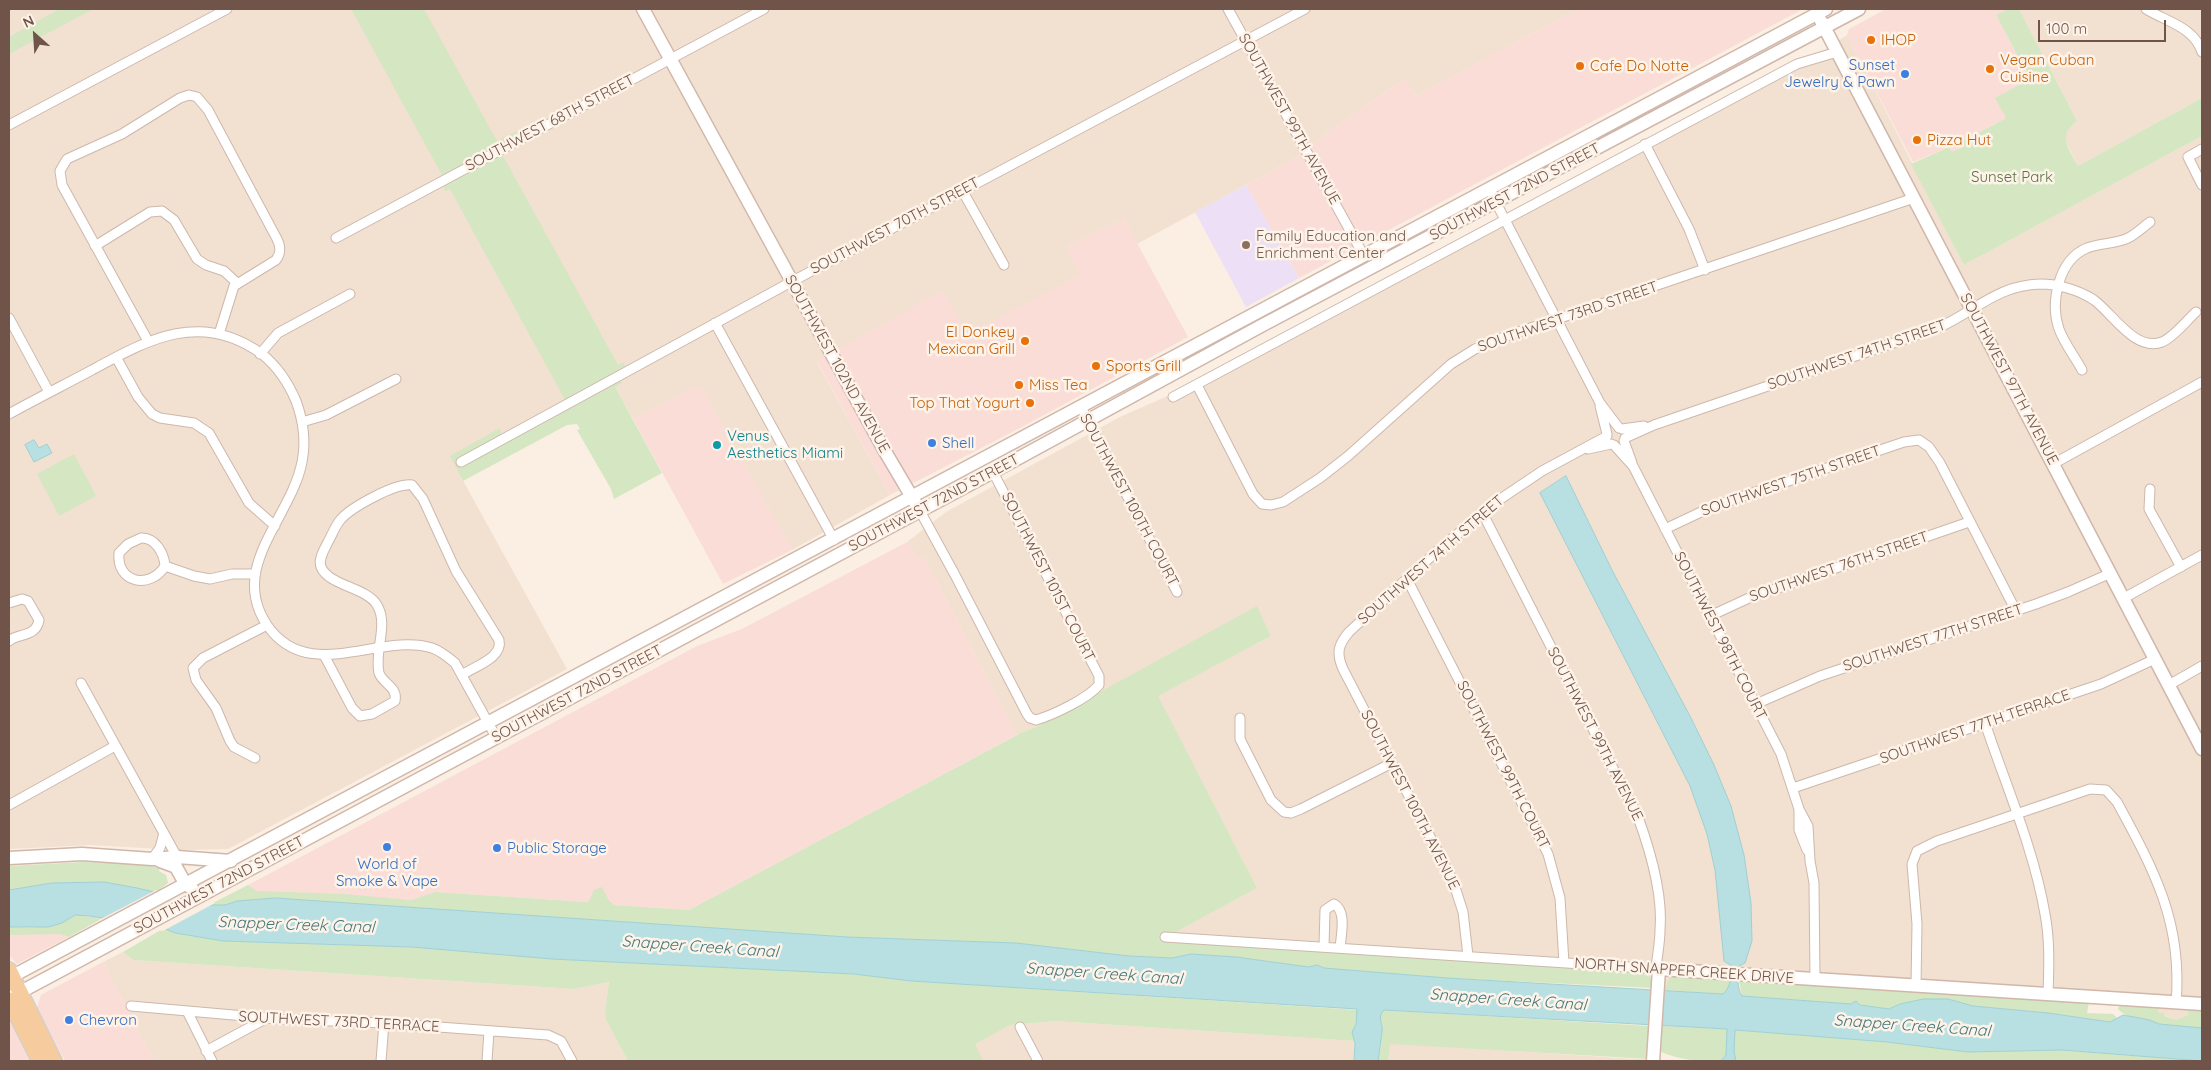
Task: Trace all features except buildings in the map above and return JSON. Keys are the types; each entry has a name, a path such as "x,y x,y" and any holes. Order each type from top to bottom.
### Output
{"main road":[{"name":"SOUTHWEST 102ND AVENUE","path":"643,9 791,282 883,448 920,510"},
{"name":"SOUTHWEST 72ND STREET","path":"13,997 1262,326 1859,9"},
{"name":"SOUTHWEST 72ND STREET","path":"10,975 113,924 834,540 1630,114 1819,10"},
{"name":"SOUTHWEST 97TH AVENUE","path":"1819,10 1824,28 2202,749"},
{"path":"1630,114 1636,127"},
{"path":"1364,256 1371,268"},
{"path":"1255,314 1262,326"},
{"path":"1182,353 1189,366"},
{"path":"704,626 705,619 720,600"},
{"path":"582,674 590,687"},
{"path":"364,790 371,804"},
{"path":"283,833 291,847"},
{"path":"9,858 82,854 152,859 182,858 231,861"},
{"path":"182,858 192,864 199,878 203,894"},
{"path":"152,859 173,864 182,887 203,894"},
{"name":"NORTH SNAPPER CREEK DRIVE","path":"1657,969 2202,1004"},
{"name":"SOUTHWEST 99TH AVENUE","path":"1654,1061 1658,989 1657,969"},
{"path":"10,975 13,997 40,1061"},
{"path":"13,997 54,1061"}],"street":[{"path":"9,125 227,9"},
{"name":"SOUTHWEST 68TH STREET","path":"336,238 764,9"},
{"name":"SOUTHWEST 99TH AVENUE","path":"1228,9 1364,256"},
{"name":"SOUTHWEST 70TH STREET","path":"461,462 962,190 1305,9"},
{"path":"2146,9 2189,32 2198,42 2202,52"},
{"name":"SOUTHWEST 72ND STREET","path":"1173,397 1797,64 1837,52"},
{"path":"148,341 62,185 59,174 60,167 67,159 122,134 174,100 184,96 192,96 201,101 208,110 278,239 280,248 280,256 272,264 237,283 231,294 219,334"},
{"path":"1645,144 1685,221 1705,270"},
{"path":"2202,149 2188,157 2202,185"},
{"name":"SOUTHWEST 98TH COURT","path":"1489,189 1600,403 1622,434 1633,466 1781,754 1799,809 1809,830 1810,861 1814,883 1815,979"},
{"path":"962,190 1004,265"},
{"name":"SOUTHWEST 73RD STREET","path":"1197,385 1250,490 1262,504 1271,505 1282,502 1331,470 1431,380 1466,354 1498,339 1914,198"},
{"path":"95,246 150,212 162,211 174,220 197,259 206,265 224,271 237,283"},
{"path":"2082,370 2058,328 2056,310 2058,285 2064,269 2081,251 2099,244 2127,238 2150,222"},
{"name":"SOUTHWEST 74TH STREET","path":"1622,434 1654,425 1940,327 1957,319 1988,298 2009,289 2032,285 2058,285"},
{"path":"2058,285 2094,300 2133,336 2146,344 2164,340 2196,312"},
{"path":"260,354 278,333 350,294"},
{"path":"9,318 49,392"},
{"path":"715,323 834,540"},
{"path":"9,414 148,341 183,332 219,334 243,342 274,365 287,382 302,422 303,451 300,471 291,495 259,557 254,574 257,603 267,625 281,640 292,647 303,652 324,655 415,645 433,648 445,654 462,675 496,737"},
{"path":"116,357 136,394 152,414 160,418 194,423 209,432 249,503 275,526"},
{"path":"302,422 332,412 396,379"},
{"path":"2053,464 2202,382"},
{"name":"SOUTHWEST 98TH COURT","path":"1600,403 1610,440 1633,466"},
{"name":"SOUTHWEST 100TH COURT","path":"1081,407 1177,592"},
{"path":"1611,429 1622,434 1620,445 1610,440 1611,429"},
{"name":"SOUTHWEST 74TH STREET","path":"1338,648 1349,632 1482,512 1534,476 1582,450 1610,440"},
{"name":"SOUTHWEST 75TH STREET","path":"1665,529 1729,501 1904,442 1919,440 1925,443 1936,457 1969,522"},
{"name":"SOUTHWEST 101ST COURT","path":"993,472 1096,669 1100,683 1090,693 1065,706 1039,719 1030,718"},
{"path":"324,655 352,708 360,716 365,716 391,705 396,696 392,687 381,676 377,649 382,633 378,607 368,597 329,576 322,569 321,557 339,521 349,512 399,486 412,485 423,499 456,571 496,633 500,643 498,650 493,656 462,675"},
{"path":"2150,489 2149,509 2181,566"},
{"name":"SOUTHWEST 102ND AVENUE","path":"920,510 1030,718"},
{"name":"SOUTHWEST 99TH AVENUE","path":"1482,512 1638,817 1648,847 1656,885 1660,930 1657,969"},
{"path":"1969,522 2016,611"},
{"name":"SOUTHWEST 76TH STREET","path":"1710,616 1749,598 1969,522"},
{"path":"146,538 155,543 163,558 164,566 158,574 143,581 132,580 120,564 119,553 128,544 146,538"},
{"path":"2124,598 2202,555"},
{"path":"164,566 210,579 232,574 254,574"},
{"name":"SOUTHWEST 77TH STREET","path":"1756,704 1820,676 2016,611 2068,592 2110,573"},
{"name":"SOUTHWEST 99TH COURT","path":"1407,579 1548,854 1560,898 1564,962"},
{"path":"9,603 22,598 28,601 39,620 33,630 23,636 10,637"},
{"path":"255,758 234,747 216,708 196,680 193,668 203,658 267,625"},
{"name":"SOUTHWEST 100TH AVENUE","path":"1338,648 1338,656 1343,669 1453,881 1463,912 1468,956"},
{"name":"SOUTHWEST 77TH TERRACE","path":"1793,788 2101,684 2155,659"},
{"path":"2168,685 2202,666"},
{"path":"81,683 164,833 182,858"},
{"path":"1240,718 1240,739 1271,800 1281,810 1288,813 1301,809 1392,763"},
{"path":"1985,723 2034,865 2045,915 2049,960 2048,994"},
{"path":"9,805 115,746"},
{"path":"1916,986 1916,924 1912,864 1914,855 1919,849 2090,789 2099,788 2108,791 2117,802 2153,873 2168,909 2177,954 2176,1003"},
{"path":"152,859 160,848 164,833"},
{"path":"1324,946 1325,910 1334,904 1339,907 1341,913 1340,948"},
{"name":"NORTH SNAPPER CREEK DRIVE","path":"1165,937 1657,969"},
{"name":"SOUTHWEST 73RD TERRACE","path":"131,1006 267,1018 384,1023 489,1032 548,1034 561,1041 572,1061"},
{"path":"187,1011 212,1061"},
{"path":"206,1051 267,1018"},
{"path":"381,1061 384,1023"},
{"path":"1020,1026 1038,1061"},
{"path":"487,1061 489,1032"}],"shaded area":[{"path":"9,9 1578,9 1416,96 1404,79 1327,133 1297,157 1137,244 1124,219 1066,247 1081,275 967,335 943,291 817,362 890,495 792,550 700,385 633,419 618,393 461,477 567,669 228,849 178,850 91,845 9,849"},
{"path":"1578,9 1803,9 1299,278 1246,185 1297,157 1327,133 1404,79 1416,96"},
{"path":"1886,9 2008,9 1996,15 2030,79 1996,98 2006,118 1964,140 1966,145 1952,153 1949,147 1913,162 1847,35 1849,29"},
{"path":"2019,9 2202,9 2202,98 2078,166 2066,142 2066,135 2070,126 2077,121"},
{"path":"1847,35 1964,265 2202,136 2202,1009 2188,1010 2188,1015 2176,1020 2160,1013 2158,1011 2161,1006 1739,980 1666,984 1665,990 1653,988 1648,976 1640,972 1158,941 1257,888 1157,696 1271,636 1257,607 1036,727 1017,735 924,557 918,559 907,542 946,512 1120,417 1172,394 1489,222 1780,69 1802,58 1817,55"},
{"name":"Family Education and Enrichment Center","path":"1246,185 1299,278 1246,307 1195,212"},
{"path":"1124,219 1188,337 1018,429 890,495 817,361 943,290 967,335 1080,275 1066,247"},
{"path":"700,384 792,550 723,584 633,419"},
{"path":"907,542 918,559 924,557 1017,735 689,910 614,905 608,899 590,898 589,902 435,892 411,900 256,891 248,885 697,646 742,629"},
{"path":"20,933 59,934 69,937 17,964 9,955 9,935"},
{"path":"123,952 133,960 574,989 609,982 605,1011 606,1020 628,1061 154,1061 103,962"},
{"path":"103,962 154,1061 65,1061 37,1008 41,995"},
{"path":"1056,1021 1355,1041 1354,1061 940,1061 1010,1025"},
{"path":"9,1022 15,1031 30,1061 9,1061"},
{"path":"1389,1043 1635,1059 1705,1061 1388,1061"}],"green space":[{"path":"59,9 93,9 9,54 9,37"},
{"path":"351,9 424,9 497,141 521,129 522,134 442,175"},
{"name":"Sunset Park","path":"2008,9 2019,9 2077,121 2071,126 2066,137 2068,148 2078,166 2202,98 2202,136 1964,265 1911,164 1949,147 1952,152 1965,146 1963,141 2006,118 1995,98 2030,79 1996,15"},
{"path":"502,154 618,365 624,362 625,367 565,400 450,189 445,191 443,185"},
{"path":"619,380 622,383 615,387 662,473 614,499 611,489 577,430 580,429 577,424 567,425 463,481 450,456 500,428 501,435 459,459"},
{"path":"74,454 96,496 59,516 37,474"},
{"path":"1257,606 1271,636 1158,696 1257,888 1159,941 1640,972 1651,978 1653,988 1447,978 1324,968 1321,966 1310,967 1236,957 1191,954 1172,958 1129,956 1016,943 847,937 275,898 237,901 225,905 209,905 248,885 257,891 344,894 411,900 435,892 588,902 594,890 602,887 608,899 614,905 689,910 1021,733 1036,727"},
{"path":"84,862 160,867 159,871 166,875 168,883 156,892 76,936 154,893 104,882 52,883 9,890 9,866"},
{"path":"75,915 103,918 69,937 59,934 9,935 9,927 43,927 66,920"},
{"path":"164,928 185,935 223,941 412,947 552,959 854,974 911,981 1358,1010 1354,1029 1355,1041 1056,1021 1010,1025 975,1044 983,1061 628,1061 606,1020 605,1011 609,982 574,989 133,960 123,952"},
{"path":"1677,976 1731,981 1723,994 1664,990 1669,979"},
{"path":"1739,980 2089,1002 2087,1013 2113,1014 2118,1019 2110,1022 2048,1013 1973,1006 1948,999 1923,999 1900,1004 1889,1009 1860,1005 1858,1002 1851,1004 1742,996"},
{"path":"2120,1004 2161,1006 2158,1011 2160,1013 2164,1013 2165,1016 2176,1020 2188,1015 2188,1009 2202,1009 2202,1028 2157,1024 2134,1018 2118,1009"},
{"path":"1383,1010 1649,1026 1649,1059 1390,1044 1388,1061 1378,1061 1382,1030 1380,1017"},
{"path":"1662,1026 1727,1029 1726,1055 1721,1061 1697,1060 1682,1059 1659,1051"},
{"path":"1734,1030 1887,1042 1968,1052 2062,1050 2198,1061 1736,1061"}],"water":[{"path":"34,440 39,448 47,444 52,453 34,462 25,445"},
{"name":"Snapper Creek Canal","path":"1566,476 1613,572 1691,718 1731,806 1744,855 1751,903 1752,941 1745,963 1739,966 1738,974 1738,985 1742,996 1851,1004 1856,1001 1860,1005 1889,1009 1900,1004 1923,999 1948,999 1973,1006 2048,1013 2110,1022 2123,1015 2150,1020 2159,1024 2202,1028 2202,1061 2062,1050 1968,1052 1887,1042 1735,1030 1734,1051 1736,1061 1721,1061 1726,1055 1727,1029 1384,1010 1380,1019 1382,1029 1378,1061 1354,1061 1355,1043 1352,1032 1356,1024 1357,1009 911,981 854,974 552,959 412,947 223,941 175,933 156,925 75,915 62,923 48,927 9,927 9,890 52,883 104,882 209,905 225,905 237,901 275,898 847,937 1016,943 1129,956 1172,958 1191,954 1236,957 1309,967 1317,965 1324,968 1447,978 1723,994 1729,985 1732,966 1724,961 1715,870 1707,834 1690,786 1540,493"}],"pier":[{"path":"156,890 215,903 163,931 99,920"}],"place":[{"name":"IHOP","path":"1871,40"},
{"name":"Cafe Do Notte","path":"1580,66"},
{"name":"Vegan Cuban Cuisine","path":"1990,69"},
{"name":"Sunset Jewelry & Pawn","path":"1905,74"},
{"name":"Pizza Hut","path":"1917,140"},
{"name":"Family Education and Enrichment Center","path":"1246,245"},
{"name":"El Donkey Mexican Grill","path":"1025,341"},
{"name":"Sports Grill","path":"1096,366"},
{"name":"Miss Tea","path":"1019,385"},
{"name":"Top That Yogurt","path":"1030,403"},
{"name":"Shell","path":"932,443"},
{"name":"Venus Aesthetics Miami","path":"717,445"},
{"name":"World of Smoke & Vape","path":"387,847"},
{"name":"Public Storage","path":"497,848"},
{"name":"Chevron","path":"69,1020"}]}
